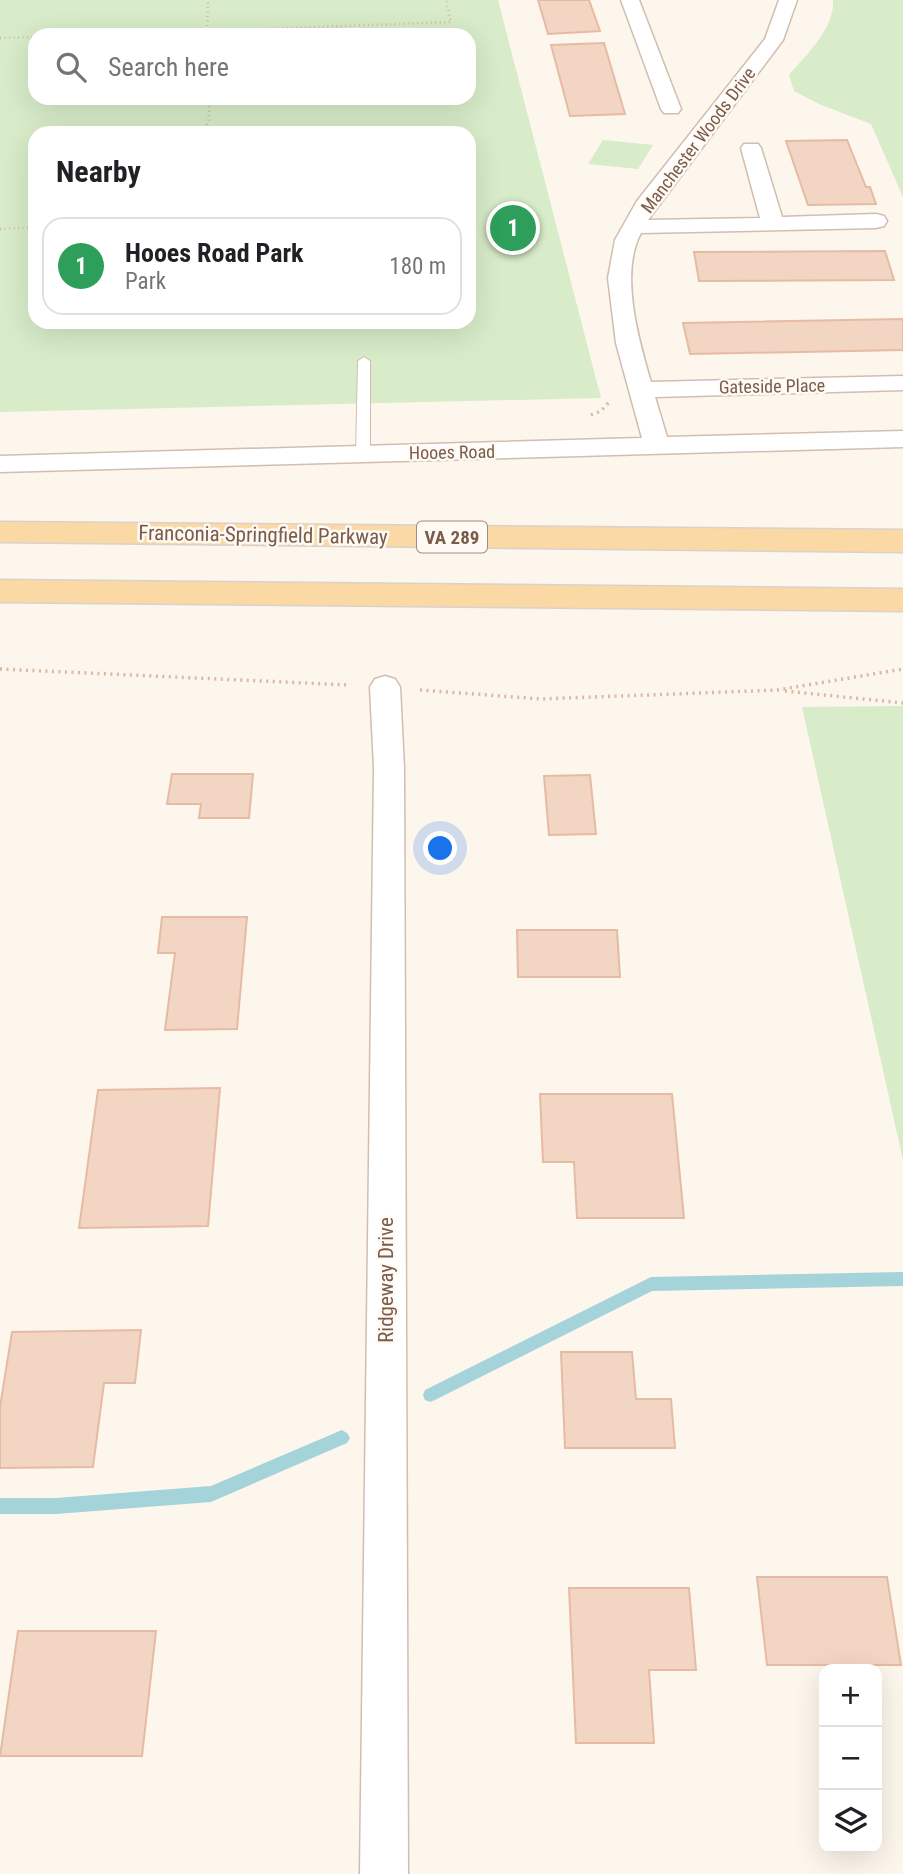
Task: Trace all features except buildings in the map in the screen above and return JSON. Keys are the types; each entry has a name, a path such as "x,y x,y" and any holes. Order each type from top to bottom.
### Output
{"main road":[{"name":"Franconia-Springfield Parkway","path":"0,533 903,541"},
{"path":"0,592 903,600"}],"street":[{"path":"630,0 671,109"},
{"name":"Manchester Woods Drive","path":"657,447 628,343 619,278 626,240 652,196 774,40 788,0"},
{"path":"751,148 773,224"},
{"path":"632,227 876,221"},
{"name":"Gateside Place","path":"641,390 903,383"},
{"name":"Hooes Road","path":"0,464 903,439"},
{"name":"Ridgeway Drive","path":"384,1874 383,1621 389,782 385,687"}],"lane":[{"path":"363,455 364,361"}],"path":[{"path":"207,28 208,0"},
{"path":"318,28 451,22 446,0"},
{"path":"0,38 28,37"},
{"path":"206,126 209,105"},
{"path":"0,229 28,227"},
{"path":"581,419 601,411 609,402 608,393"},
{"path":"0,669 385,687 541,699 777,690 903,669"},
{"path":"777,690 903,704"}],"green space":[{"path":"0,0 498,0 601,398 0,412"},
{"path":"833,0 903,0 903,197 871,124 819,104 794,91 789,75 824,31"},
{"path":"603,140 653,145 638,169 588,164"},
{"path":"903,706 903,1160 802,707"}],"waterway":[{"path":"430,1395 651,1284 903,1279"},
{"path":"0,1506 56,1506 211,1494 342,1438"}],"place":[{"name":"Hooes Road Park","path":"513,228"}]}
